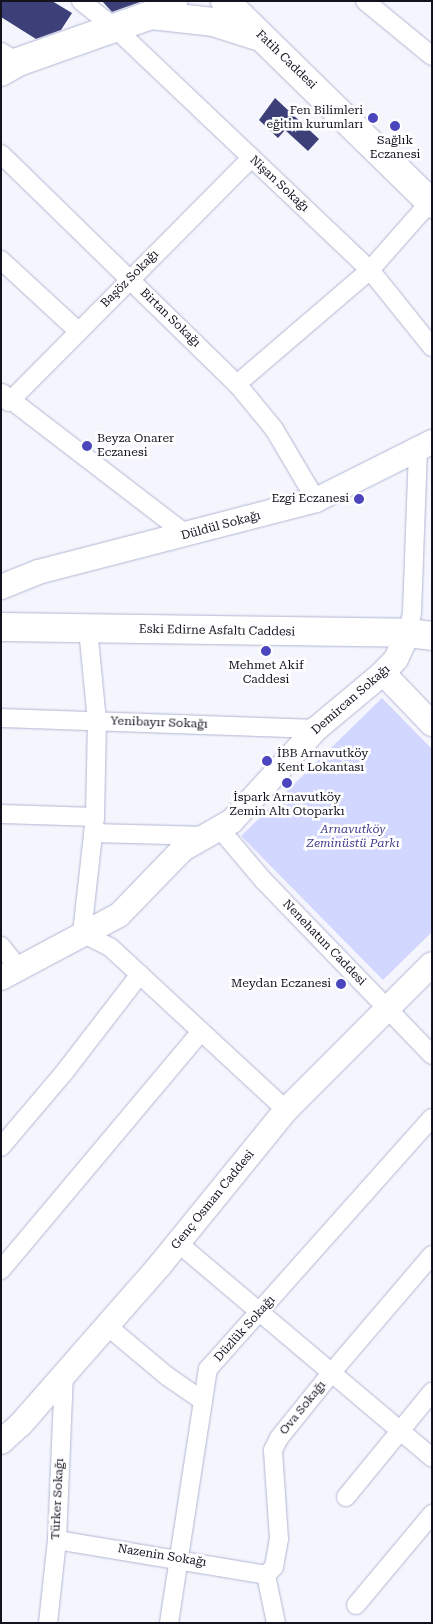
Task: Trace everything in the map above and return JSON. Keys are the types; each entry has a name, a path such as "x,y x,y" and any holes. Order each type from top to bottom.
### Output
{"main road":[{"path":"7,62 116,29 166,9 174,1"},
{"path":"206,1 232,3"},
{"name":"Fatih Caddesi","path":"232,3 263,38 431,203"},
{"path":"151,15 212,22 263,38"},
{"name":"Eski Edirne Asfaltı Caddesi","path":"1,627 420,634"}],"street":[{"name":"Nişan Sokağı","path":"81,1 116,29 370,270 432,347"},
{"path":"365,1 432,56"},
{"name":"Birtan Sokağı","path":"1,154 237,384 274,429 316,500"},
{"name":"Başöz Sokağı","path":"5,397 78,331 251,158"},
{"path":"237,384 370,270 431,203"},
{"path":"1,260 78,331"},
{"path":"5,397 187,535"},
{"name":"Düldül Sokağı","path":"1,587 38,572 187,535 316,500 425,446"},
{"name":"Demircan Sokağı","path":"9,973 82,933 119,916 183,849 232,821 316,729 383,673 420,634 412,613 425,446"},
{"path":"88,629 97,720 94,825 82,933 110,948 140,974 200,1033 286,1110"},
{"path":"383,673 432,724"},
{"name":"Yenibayır Sokağı","path":"1,718 316,729"},
{"path":"1,814 94,825 213,832"},
{"name":"Nenehatun Caddesi","path":"213,832 264,881 432,1055"},
{"path":"1,946 9,973"},
{"name":"Genç Osman Caddesi","path":"1,1442 64,1374 178,1243 286,1110 432,964"},
{"path":"1,1147 140,974"},
{"path":"1,1270 200,1033"},
{"name":"Düzlük Sokağı","path":"169,1623 208,1369 260,1313 432,1118"},
{"path":"178,1243 432,1458"},
{"name":"Ova Sokağı","path":"266,1574 274,1567 279,1539 274,1450 279,1438 332,1372 432,1255"},
{"path":"106,1325 167,1376 203,1401"},
{"name":"Türker Sokağı","path":"48,1623 56,1540 64,1374"},
{"path":"346,1497 398,1431 432,1392"},
{"path":"356,1605 432,1514"},
{"name":"Nazenin Sokağı","path":"56,1540 178,1558 266,1574"},
{"path":"266,1574 276,1623"}],"green space":[{"name":"Arnavutköy Zeminüstü Parkı","path":"382,698 432,749 432,932 383,980 241,836"}],"building":[{"path":"1,1 52,1 72,13 61,30 36,39 1,17"},
{"path":"102,1 143,1 112,12"},
{"path":"275,98 319,139 308,151 285,130 278,138 259,120"}],"place":[{"name":"Fen Bilimleri eğitim kurumları","path":"373,118"},
{"name":"Sağlık Eczanesi","path":"395,126"},
{"name":"Beyza Onarer Eczanesi","path":"87,446"},
{"name":"Ezgi Eczanesi","path":"359,499"},
{"name":"Mehmet Akif Caddesi","path":"266,651"},
{"name":"İBB Arnavutköy Kent Lokantası","path":"267,761"},
{"name":"İspark Arnavutköy Zemin Altı Otoparkı","path":"287,783"},
{"name":"Meydan Eczanesi","path":"341,984"}]}
